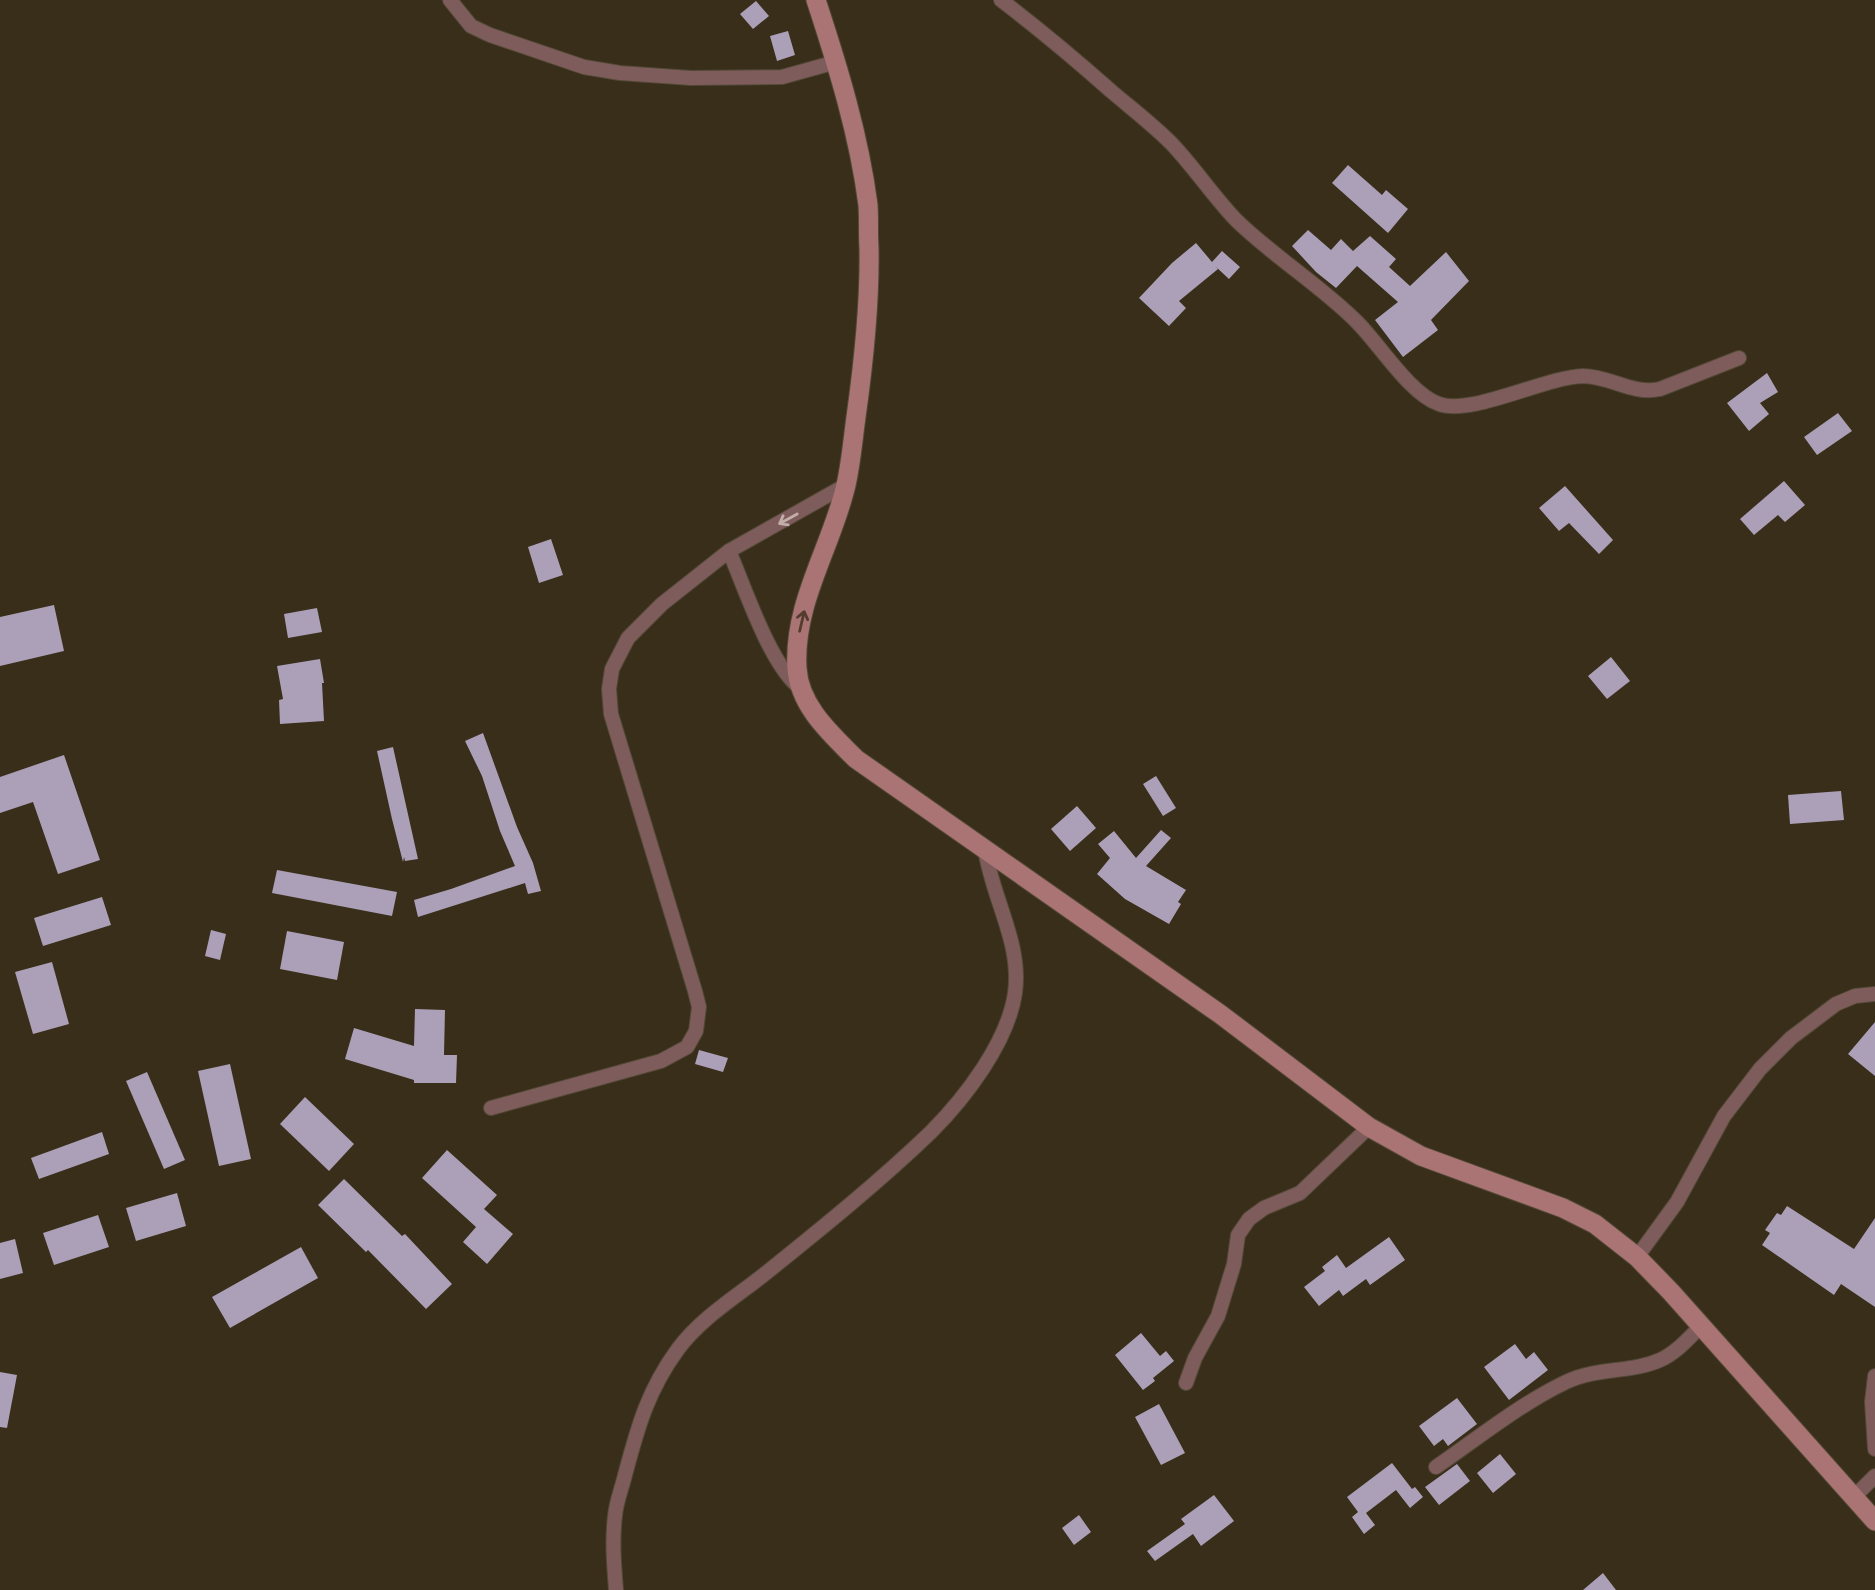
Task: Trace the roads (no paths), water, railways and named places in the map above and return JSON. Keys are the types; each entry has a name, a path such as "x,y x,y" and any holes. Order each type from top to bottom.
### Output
{"street":[{"path":"450,0 471,26 490,36 584,67 620,73 691,78 782,77 836,62"},
{"path":"800,688 797,640 806,603 846,485 864,358 869,287 868,208 857,140 816,0"},
{"path":"1001,0 1039,28 1169,141 1235,218 1271,252 1358,323 1406,379 1424,396 1440,405 1464,405 1554,381 1584,376 1648,392 1739,358"},
{"path":"491,1108 661,1060 687,1047 696,1031 698,1007 695,991 611,714 609,689 612,669 628,638 662,604 729,551 846,485"},
{"path":"729,551 777,661 789,680 800,688 829,732 856,759 1220,1014 1369,1127 1421,1156 1563,1208 1595,1224 1637,1257 1875,1521"},
{"path":"616,1590 612,1554 615,1513 641,1419 654,1384 701,1324 839,1214 912,1151 950,1113 983,1071 1004,1029 1015,994 1016,960 1005,919 991,883 985,849"},
{"path":"1637,1257 1677,1202 1724,1116 1760,1069 1791,1038 1836,1004 1855,996 1875,994"},
{"path":"1186,1383 1195,1358 1218,1316 1234,1264 1238,1235 1249,1219 1264,1208 1300,1194 1369,1127"},
{"path":"1436,1467 1566,1382 1593,1371 1662,1360 1678,1349 1701,1326"},
{"path":"1875,1376 1872,1402 1875,1449"},
{"path":"1854,1497 1875,1476"}]}
